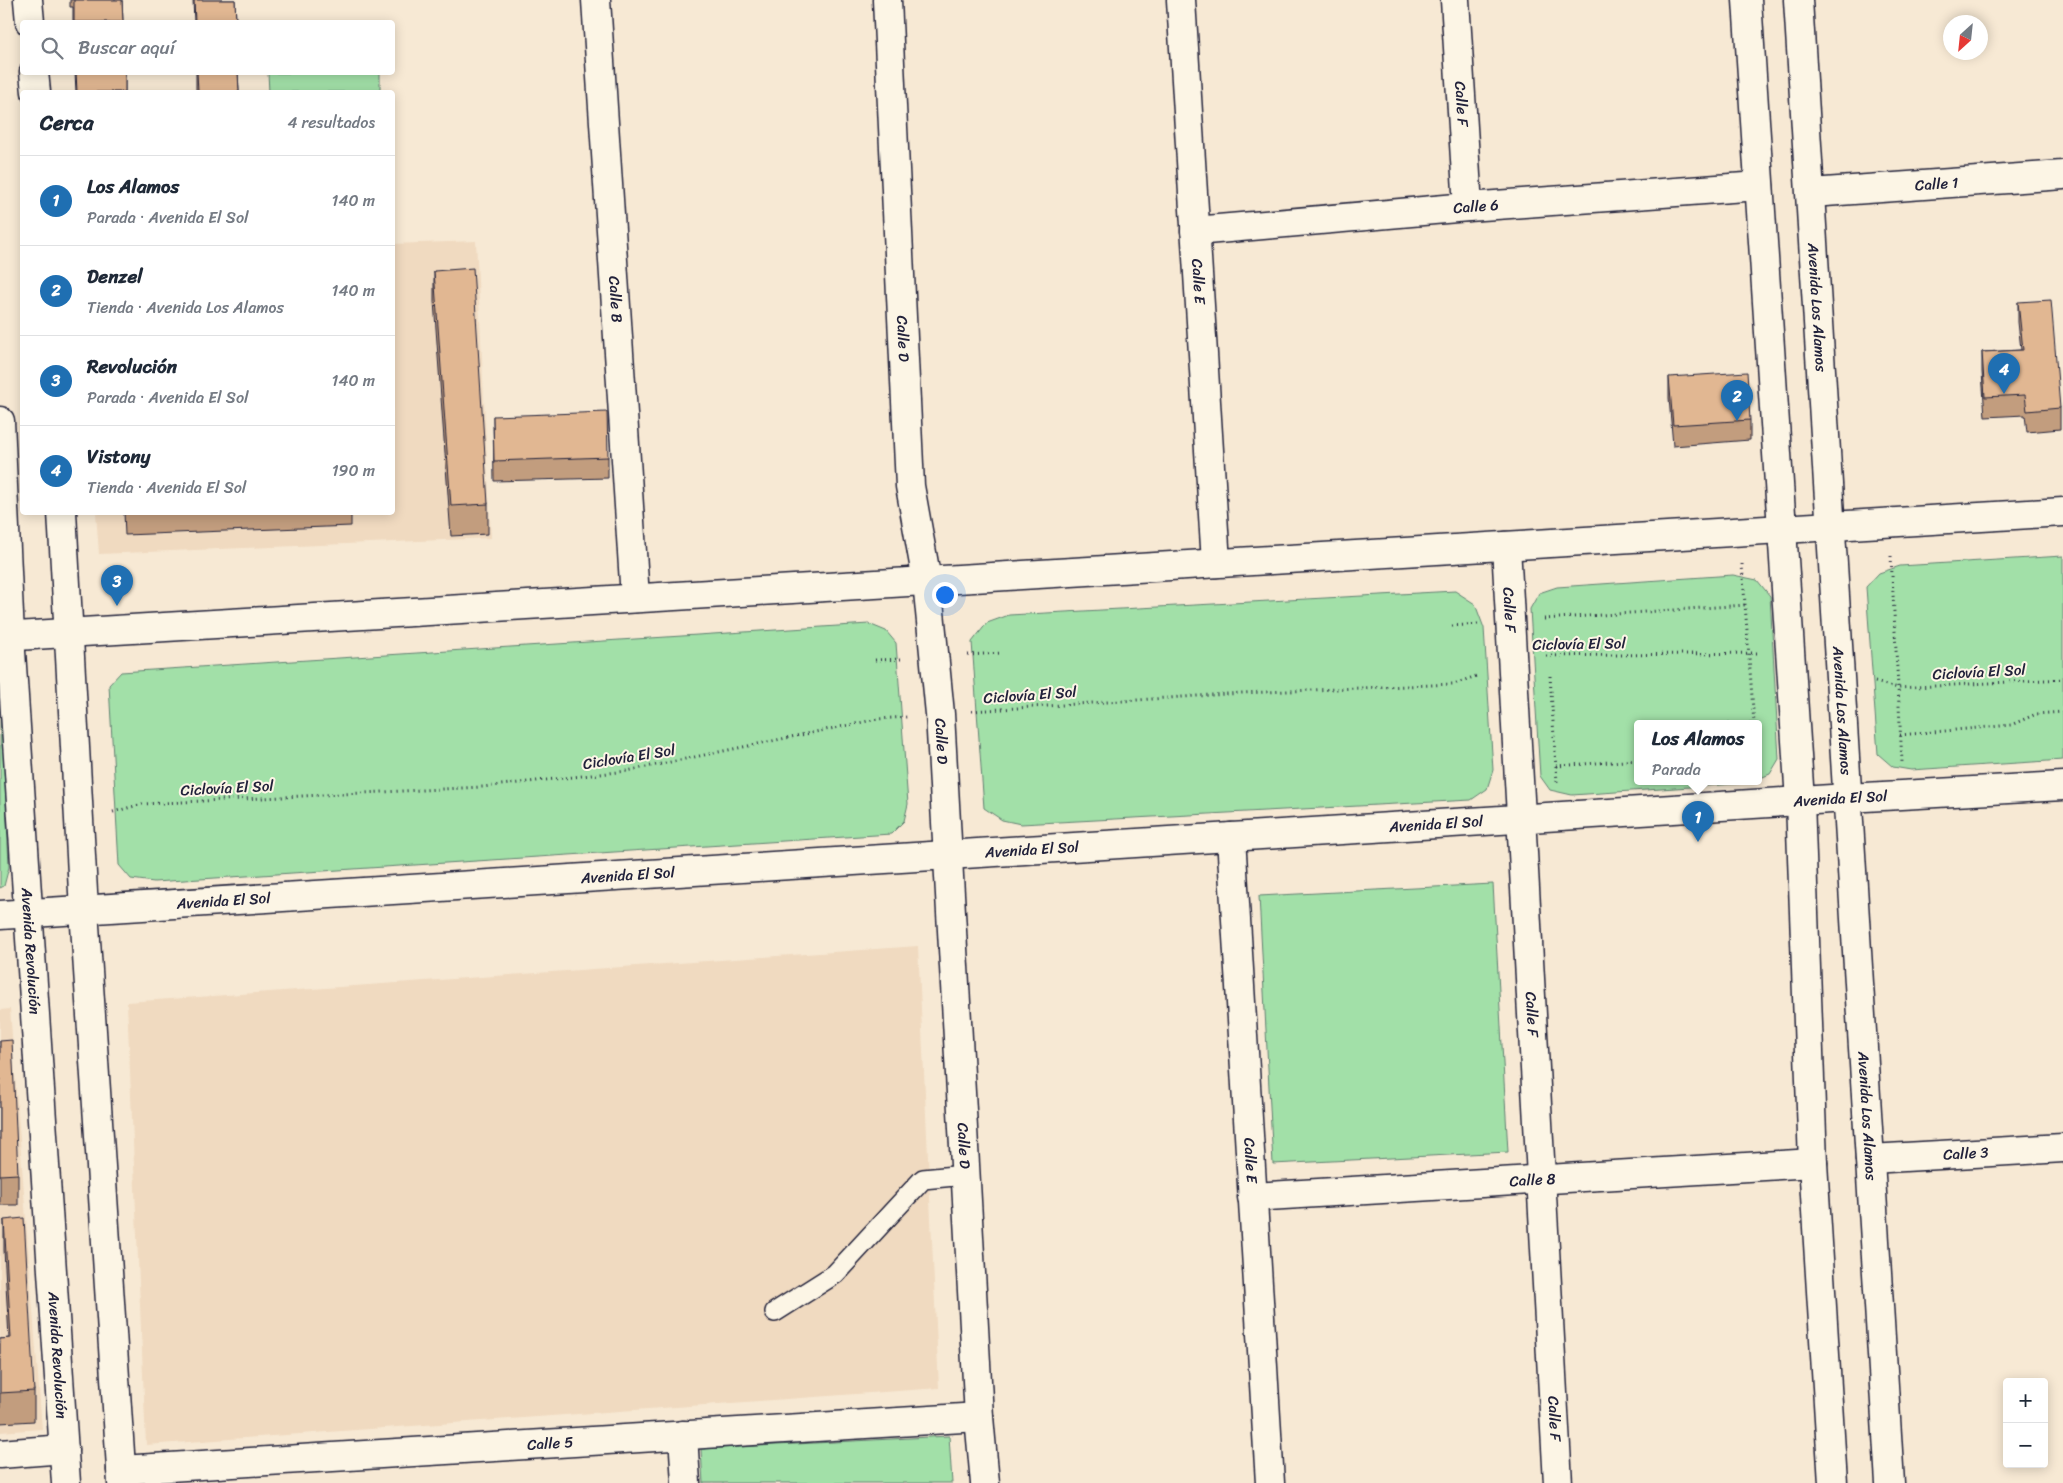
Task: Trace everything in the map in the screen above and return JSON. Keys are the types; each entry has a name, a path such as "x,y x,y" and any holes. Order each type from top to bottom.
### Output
{"street":[{"path":"28,0 30,20"},
{"name":"Calle B","path":"596,0 635,598"},
{"name":"Calle D","path":"887,0 910,486 927,581 940,714 978,1417 984,1483"},
{"name":"Calle E","path":"1181,0 1216,563"},
{"name":"Calle F","path":"1455,0 1468,207"},
{"path":"1747,0 1800,801 1813,1163 1833,1483"},
{"name":"Avenida Los Alamos","path":"1798,0 1890,1483"},
{"path":"34,75 36,90"},
{"name":"Calle 1","path":"1811,193 2063,175"},
{"name":"Calle 6","path":"1195,231 1468,207 1759,186"},
{"name":"Avenida Revolución","path":"0,421 5,636 28,914 66,1483"},
{"path":"5,636 2063,512"},
{"path":"62,515 84,910 121,1477"},
{"name":"Calle F","path":"1506,546 1558,1483"},
{"name":"Avenida El Sol","path":"0,915 1847,798 2063,786"},
{"name":"Calle E","path":"1231,837 1270,1483"},
{"name":"Calle 3","path":"1870,1159 2063,1148"},
{"name":"Calle 8","path":"1252,1197 1813,1163"},
{"name":"Calle 5","path":"121,1477 683,1435 978,1417"},
{"path":"683,1435 686,1483"},
{"path":"0,1454 64,1449"},
{"path":"1251,1483 1270,1483"}],"lane":[{"path":"775,1312 835,1274 923,1179 965,1175"}],"path":[{"path":"1890,522 1903,796"},
{"path":"1739,532 1754,720"},
{"path":"1545,619 1745,605"},
{"name":"Ciclovía El Sol","path":"80,823 142,804 482,787 627,771 878,719 1003,707 1242,693 1454,684 1529,655 1748,652 1774,653 1790,658"},
{"name":"Ciclovía El Sol","path":"1840,672 1898,688 2063,679"},
{"path":"1900,735 2011,725 2036,714 2063,712"},
{"path":"1556,766 1634,760"}],"shaded area":[{"path":"476,241 491,538 99,554 96,515 395,515 395,244"},
{"path":"918,946 939,1388 146,1445 127,1002"},
{"path":"10,1009 42,1429 0,1432 0,1010"}],"green space":[{"path":"268,75 380,75 380,90 269,90"},
{"path":"2063,556 2063,760 1911,770 1893,767 1878,754 1866,587 1879,573 1900,566"},
{"path":"1733,575 1757,580 1770,596 1779,759 1770,774 1762,777 1762,720 1634,720 1634,785 1720,785 1572,795 1550,790 1540,776 1530,609 1539,593 1557,587"},
{"path":"1455,591 1475,604 1484,628 1493,770 1487,789 1471,800 1021,824 1002,820 984,808 972,642 987,623 1009,615"},
{"path":"869,624 886,631 896,643 908,804 904,821 891,834 154,882 131,879 119,865 109,685 121,672"},
{"path":"0,707 2,709 9,867 4,886 0,888"},
{"path":"1493,884 1508,1152 1273,1164 1259,896"},
{"path":"949,1436 952,1483 703,1483 701,1449"}],"building":[{"path":"74,0 122,0 123,20 74,20"},
{"path":"194,0 235,0 236,20 195,20"},
{"path":"76,75 125,75 125,90 77,90"},
{"path":"197,75 238,75 239,90 198,90"},
{"path":"473,268 488,504 451,506 434,271"},
{"path":"2051,300 2060,408 2027,411 2025,395 1985,397 1982,352 2023,350 2018,302"},
{"path":"1747,372 1750,420 1673,425 1669,377"},
{"path":"607,412 608,457 494,461 493,416"},
{"path":"12,1040 18,1174 0,1175 0,1041"},
{"path":"24,1218 34,1391 0,1393 0,1339 11,1338 4,1220"}],"place":[{"name":"Vistony","path":"2004,394"},
{"name":"Denzel","path":"1737,421"},
{"name":"Revolución","path":"117,606"},
{"name":"Los Alamos","path":"1698,842"}]}
